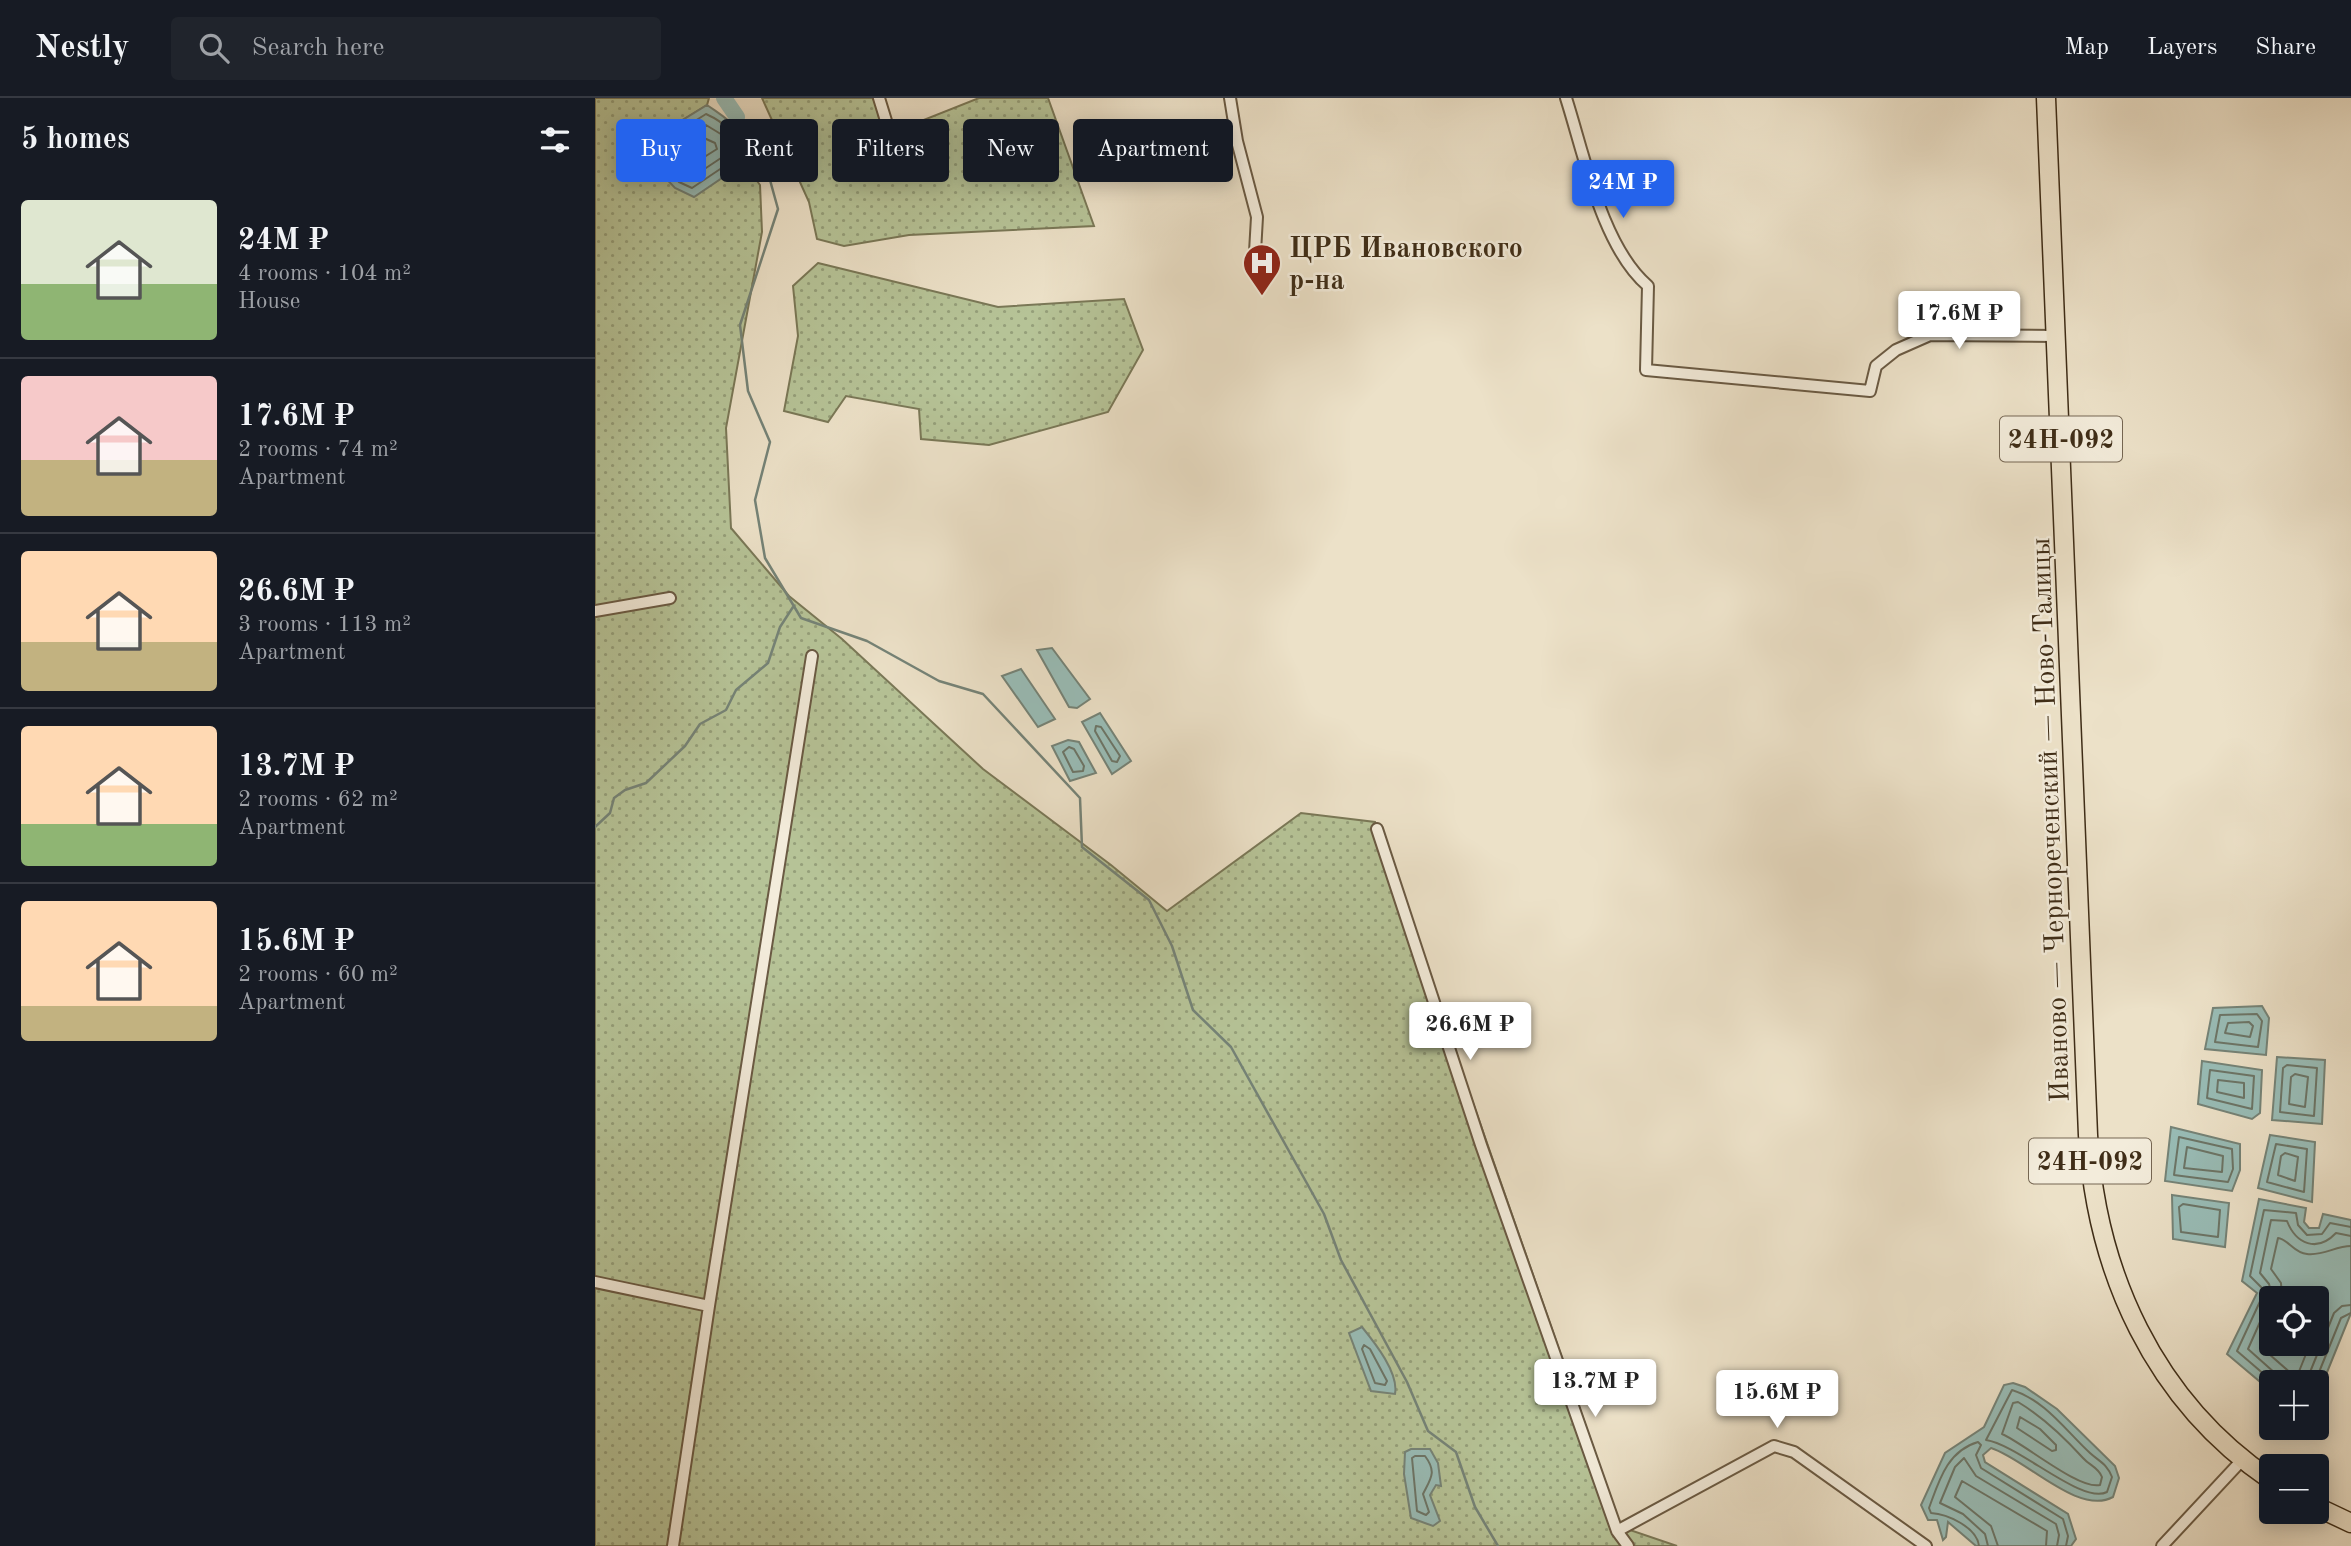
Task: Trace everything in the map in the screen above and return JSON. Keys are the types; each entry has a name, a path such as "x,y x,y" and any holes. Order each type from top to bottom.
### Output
{"main road":[{"name":"Иваново — Чернореченский — Ново-Талицы","path":"2046,98 2088,1135 2097,1219 2115,1279 2145,1341 2190,1405 2259,1470"},
{"path":"2329,1513 2351,1523"}],"street":[{"path":"879,98 885,119"},
{"path":"1230,98 1237,141 1257,217 1255,252"},
{"path":"1566,98 1610,230 1636,276 1648,286 1646,370 1870,391 1876,366 1896,350 1930,335 2056,336"},
{"path":"1914,300 1919,329 1930,335"},
{"path":"595,611 670,598"},
{"path":"673,1546 813,656"},
{"path":"1377,829 1481,1145 1617,1531 1628,1546"},
{"path":"595,1282 709,1306"},
{"path":"1617,1531 1775,1446 1794,1452 1926,1546"},
{"path":"2162,1546 2244,1458"}],"green space":[{"path":"595,98 709,98 707,105 684,119 616,119 616,182 690,182 694,196 720,179 720,182 758,182 760,185 762,232 726,428 731,528 789,596 842,639 983,769 1111,865 1167,911 1301,813 1375,822 1621,1527 1677,1546 595,1546"},
{"path":"762,98 873,98 880,119 832,119 832,182 949,182 949,119 926,119 979,98 1048,98 1056,119 963,119 963,182 1059,182 1059,129 1073,168 1073,182 1078,182 1094,226 909,235 844,246 817,239 809,202 800,182 818,182 818,119 771,119"},
{"path":"818,263 998,307 1124,299 1143,350 1108,412 989,445 921,439 919,409 846,396 828,422 784,411 798,336 793,286"}],"water":[{"path":"707,105 727,119 720,119 720,179 694,197 675,188 669,182 706,182 706,119 684,119"},
{"path":"1052,648 1090,699 1077,708 1069,707 1037,650"},
{"path":"1021,669 1055,719 1038,727 1002,676"},
{"path":"1100,713 1131,761 1112,774 1082,722"},
{"path":"1068,740 1079,742 1096,773 1070,781 1052,746"},
{"path":"2262,1006 2269,1018 2266,1055 2205,1049 2213,1008"},
{"path":"2277,1057 2325,1060 2322,1124 2272,1120"},
{"path":"2202,1061 2262,1070 2260,1113 2252,1119 2198,1104"},
{"path":"2171,1127 2240,1144 2240,1170 2232,1191 2165,1181"},
{"path":"2270,1135 2315,1142 2312,1202 2258,1188"},
{"path":"2172,1195 2229,1203 2225,1247 2173,1239"},
{"path":"2259,1199 2306,1208 2304,1222 2309,1228 2319,1228 2323,1214 2351,1220 2351,1313 2328,1370 2259,1370 2259,1381 2227,1354 2257,1293 2242,1281"},
{"path":"1362,1327 1390,1368 1395,1394 1371,1391 1349,1333"},
{"path":"2013,1383 2025,1387 2057,1409 2115,1466 2119,1478 2113,1497 2099,1501 2068,1493 1991,1448 1983,1455 1985,1462 2068,1514 2076,1539 2071,1546 1976,1546 1948,1522 1943,1540 1937,1520 1928,1520 1921,1505 1945,1453 1984,1427 2004,1385"},
{"path":"1411,1449 1430,1449 1438,1463 1441,1486 1436,1485 1430,1495 1440,1521 1433,1526 1411,1518 1404,1474 1405,1452"}],"waterway":[{"path":"724,98 737,117"},
{"path":"737,117 765,162 778,209 740,325 748,391 770,442 755,500 765,558 801,618 867,641 939,681 983,694 1080,798 1082,847 1149,900 1172,946 1193,1010 1231,1047 1324,1214 1341,1260 1407,1382 1428,1431 1456,1452 1475,1507 1498,1546"},
{"path":"595,827 610,813 614,798 625,790 646,783 685,746 700,724 726,710 736,690 768,663 780,627 793,607"}],"place":[{"name":"ЦРБ Ивановского р-на","path":"1262,297"}]}
